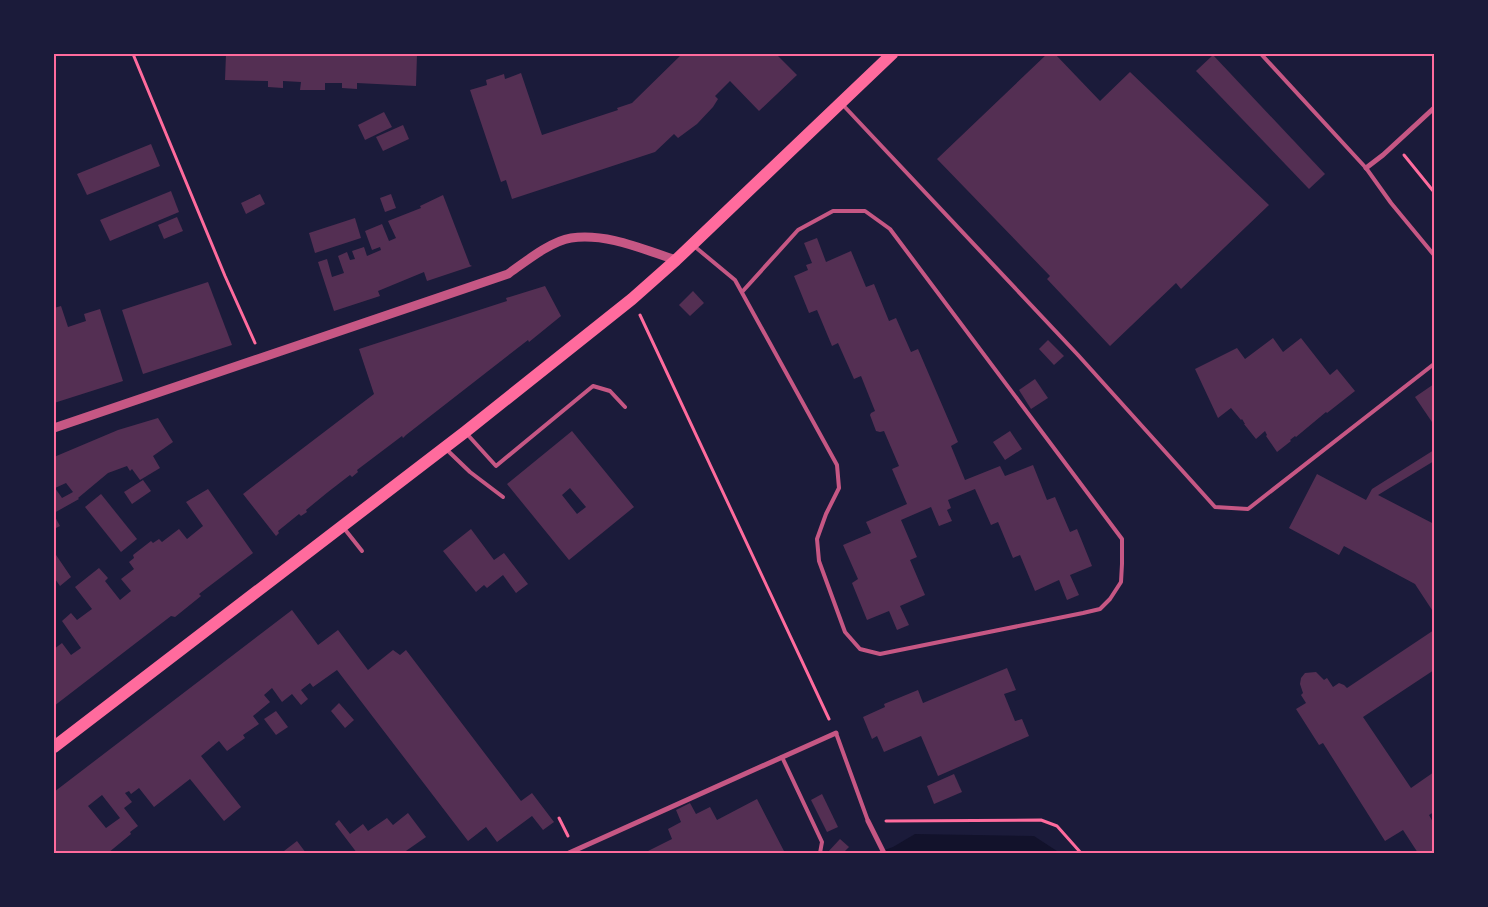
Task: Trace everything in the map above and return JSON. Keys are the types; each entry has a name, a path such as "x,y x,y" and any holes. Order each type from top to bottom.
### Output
{"main road":[{"path":"54,747 465,432 632,299 676,260 892,54"}],"street":[{"path":"1366,168 1396,144 1434,108"},
{"path":"54,428 508,274 542,250 570,238 607,238 676,260"},
{"path":"569,853 836,733"},
{"path":"868,821 884,853"}],"lane":[{"path":"1261,54 1366,168 1391,203 1434,255"},
{"path":"841,103 1078,355 1215,507 1248,509 1434,364"},
{"path":"692,244 735,280 837,465 839,488 816,539 819,562 845,632 860,649 880,654 1100,609 1110,599 1121,582 1122,539 890,229 866,212 833,212 798,230 742,292"},
{"path":"465,432 496,466 594,386 610,391 625,407"},
{"path":"444,448 470,472 503,497"},
{"path":"342,526 362,551"},
{"path":"836,733 868,821"},
{"path":"782,757 822,842 820,853"}],"path":[{"path":"134,54 225,276 261,358"},
{"path":"1396,144 1434,192"},
{"path":"632,299 836,733"},
{"path":"559,818 576,850"},
{"path":"868,821 1041,820 1057,826 1081,853"}],"shaded area":[{"path":"915,834 1034,836 1060,853 876,853 893,847"}],"building":[{"path":"226,54 417,54 416,86 357,83 357,89 342,88 342,83 325,83 325,90 300,90 301,82 283,81 283,88 268,87 268,81 225,80"},
{"path":"682,54 776,54 797,75 759,111 730,81 715,96 718,99 713,107 697,124 678,138 674,134 655,152 512,199 506,180 501,182 470,90 487,85 486,80 504,74 505,79 521,73 542,135 618,110 617,108 632,103"},
{"path":"1047,54 1055,54 1100,101 1130,72 1269,205 1181,289 1176,283 1110,346 1047,279 1050,276 937,159"},
{"path":"1213,55 1325,174 1309,189 1196,71"},
{"path":"384,112 392,127 365,140 358,125"},
{"path":"403,125 409,139 383,151 376,137"},
{"path":"151,144 160,166 87,195 77,174"},
{"path":"171,191 179,212 110,241 100,220"},
{"path":"260,194 265,204 246,214 241,203"},
{"path":"391,194 396,208 385,212 380,198"},
{"path":"443,195 472,266 427,281 424,272 378,291 380,296 334,311 318,262 327,259 332,277 344,273 338,256 347,252 350,260 355,259 352,251 364,247 367,256 381,250 380,247 372,250 365,231 382,224 389,241 396,238 388,221 421,208 420,206"},
{"path":"177,217 183,231 164,239 158,225"},
{"path":"355,218 361,238 315,253 309,233"},
{"path":"817,238 826,262 851,251 866,287 874,284 889,321 896,318 911,352 918,349 958,442 951,446 965,480 1000,466 1005,476 1033,465 1047,500 1055,497 1070,532 1077,529 1092,566 1070,575 1079,595 1067,600 1059,580 1035,591 1020,555 1013,558 998,522 991,525 975,489 948,500 951,508 947,510 952,521 939,526 931,507 901,520 917,557 910,560 925,595 900,606 909,625 897,630 889,611 867,620 852,583 858,579 843,545 871,533 866,522 907,504 892,469 899,466 884,431 876,431 870,415 875,411 861,376 854,379 838,343 832,346 817,310 809,313 794,276 808,270 806,265 812,263 804,243"},
{"path":"208,282 232,345 143,374 122,310"},
{"path":"545,286 561,316 403,438 402,436 357,470 358,472 352,477 350,475 306,510 307,512 301,516 299,514 278,531 279,533 276,536 243,494 374,394 359,349 507,301 506,298"},
{"path":"693,291 704,303 690,316 679,305"},
{"path":"61,306 68,327 86,321 84,314 100,309 123,381 54,403 54,308"},
{"path":"1273,338 1283,352 1301,338 1330,375 1337,369 1355,391 1295,436 1277,452 1266,436 1265,431 1256,439 1242,419 1231,408 1218,418 1195,369 1237,348 1245,359"},
{"path":"1048,340 1064,356 1054,365 1039,349"},
{"path":"1035,379 1048,398 1031,409 1019,390"},
{"path":"1434,384 1434,425 1415,397"},
{"path":"158,418 173,442 153,456 160,468 140,480 132,469 130,471 127,466 108,473 79,499 54,513 54,457 118,430","holes":["66,483 73,492 62,498 55,488"]},
{"path":"572,431 634,507 569,560 507,484","holes":["570,488 586,507 577,514 562,495"]},
{"path":"1010,431 1022,449 1005,460 993,442"},
{"path":"1434,450 1434,461 1378,495 1434,524 1434,613 1415,584 1344,546 1339,555 1289,528 1317,474 1366,500 1372,489"},
{"path":"143,480 151,491 132,504 124,492"},
{"path":"208,489 253,553 199,594 201,596 175,617 171,616 54,706 54,649 62,643 71,655 81,648 62,621 71,613 77,620 92,609 75,587 99,568 108,578 105,581 120,600 131,591 121,579 134,569 129,562 134,558 133,555 151,541 153,543 159,539 162,542 179,529 187,539 203,526 186,502"},
{"path":"101,494 137,539 121,552 85,507"},
{"path":"54,515 60,526 54,529"},
{"path":"471,529 494,560 504,553 528,584 516,593 503,575 487,588 484,585 476,592 443,551"},
{"path":"54,552 71,577 60,586 54,580"},
{"path":"292,610 318,645 338,630 368,670 393,650 400,655 406,650 521,801 532,793 554,822 543,830 532,816 497,842 486,827 468,841 337,670 313,687 310,683 301,690 308,699 301,705 292,694 282,702 272,688 264,695 270,702 253,716 259,724 243,735 245,738 227,751 219,741 201,756 241,807 224,821 190,779 154,807 139,788 131,794 129,791 125,793 132,802 124,808 138,826 108,853 105,851 103,853 54,853 54,792","holes":["102,795 120,818 106,828 88,806"]},
{"path":"1434,630 1434,670 1363,717 1411,788 1434,772 1434,812 1429,815 1434,824 1434,853 1418,853 1403,830 1385,841 1323,743 1319,745 1296,709 1306,703 1301,695 1303,693 1300,684 1301,678 1305,673 1316,672 1324,680 1327,678 1333,687 1339,683 1347,688"},
{"path":"1007,668 1016,690 1004,694 1015,721 1022,719 1029,736 938,776 921,736 884,752 877,736 872,739 863,717 885,707 884,704 918,690 923,703"},
{"path":"339,703 354,720 345,728 331,711"},
{"path":"276,711 288,727 276,735 264,719"},
{"path":"954,774 962,792 934,804 927,786"},
{"path":"822,794 838,827 827,832 811,800"},
{"path":"757,799 785,853 644,853 672,839 668,829 681,822 676,810 690,803 696,814 710,807 717,820"},
{"path":"408,813 426,837 403,853 357,853 335,824 339,820 350,834 363,824 368,831 387,818 393,825"},
{"path":"840,839 849,847 843,853 827,853"},
{"path":"297,841 306,853 285,853 284,851"}]}
